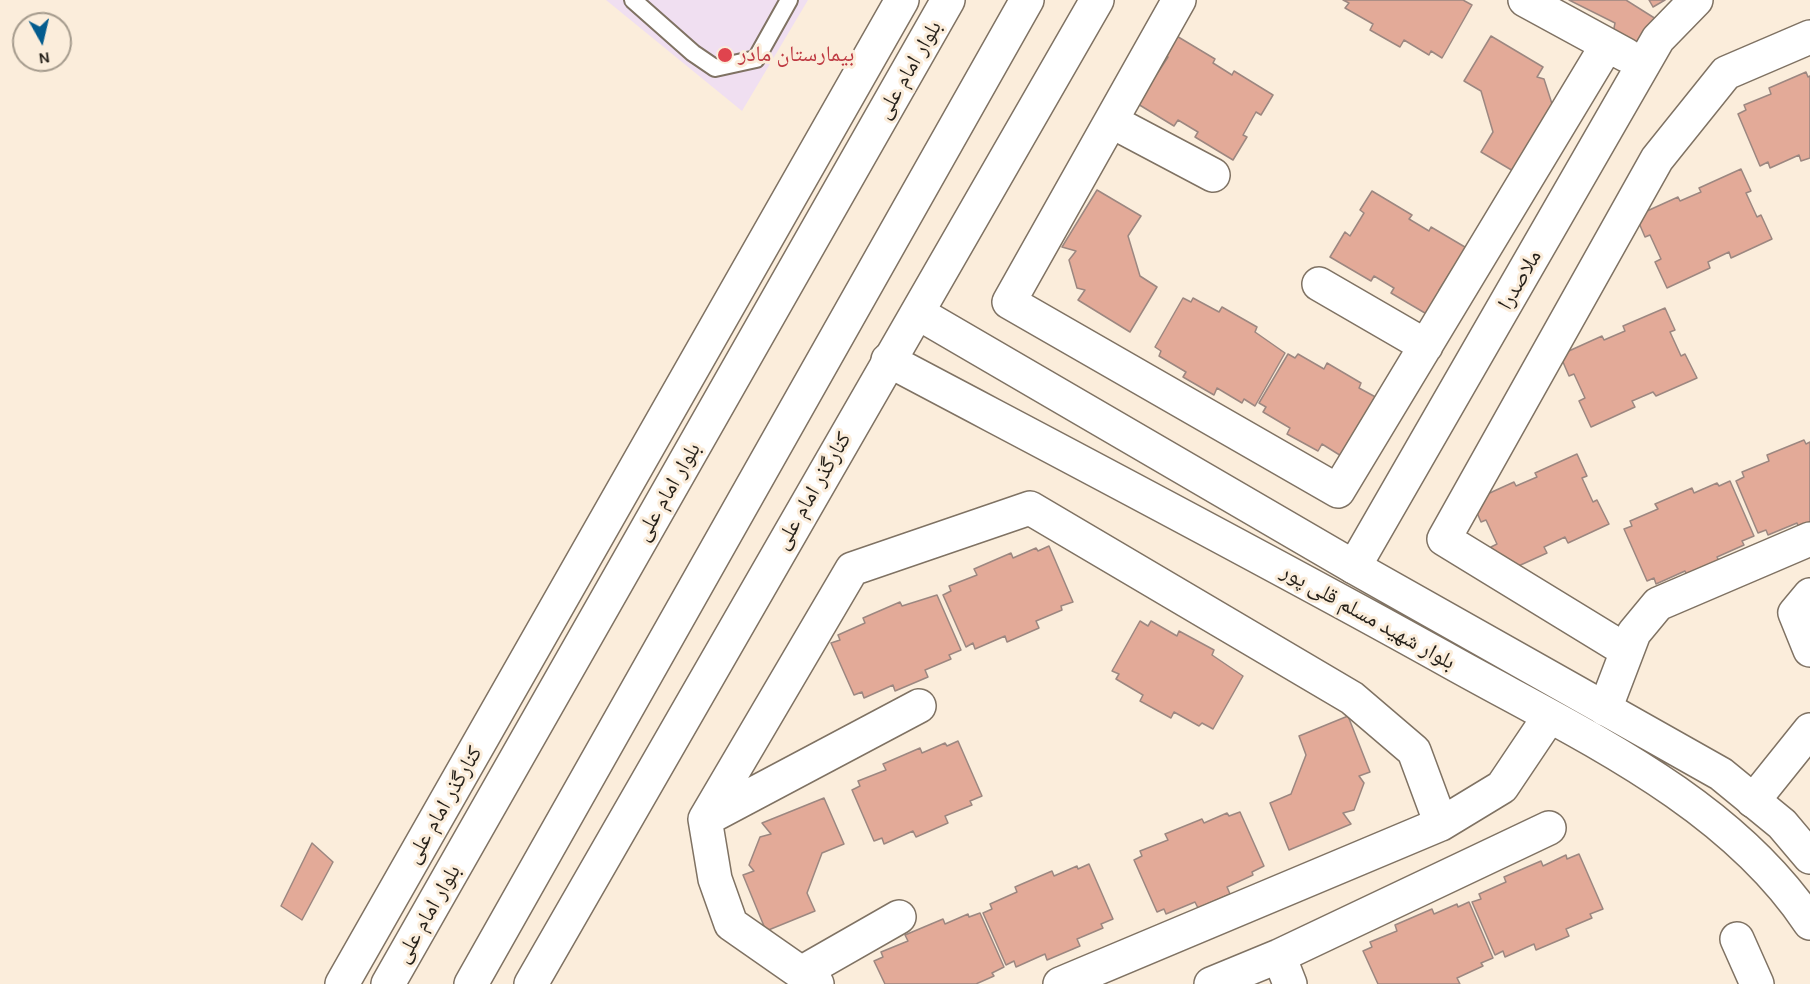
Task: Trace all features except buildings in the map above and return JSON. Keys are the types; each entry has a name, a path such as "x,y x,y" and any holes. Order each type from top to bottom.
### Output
{"street":[{"name":"کنارگذر امام علی","path":"342,984 902,0"},
{"name":"بلوار امام علی","path":"388,984 948,0"},
{"path":"471,984 1027,0"},
{"name":"کنارگذر امام علی","path":"531,984 1097,0"},
{"path":"1179,0 1009,302 1338,491 1607,45"},
{"path":"1525,0 1644,65"},
{"name":"ملاصدرا","path":"1336,598 1658,39 1696,0"},
{"path":"1627,651 1444,539 1658,159 1726,73 1810,38"},
{"path":"1111,121 1213,175"},
{"path":"1319,284 1426,346"},
{"name":"بلوار شهید مسلم قلی پور","path":"918,313 1354,567 1721,774 1782,824 1810,857"},
{"name":"بلوار شهید مسلم قلی پور","path":"888,360 1336,598 1671,786 1758,857 1810,923"},
{"path":"899,917 809,978 731,924 715,879 705,819 852,569 1030,508 1352,698 1414,751 1441,824"},
{"path":"1605,709 1634,633 1658,604 1810,539"},
{"path":"1810,595 1795,614 1810,650"},
{"path":"705,819 919,706"},
{"path":"1060,984 1441,824 1502,787 1549,717"},
{"path":"1753,801 1810,730"},
{"path":"1211,984 1284,970 1549,828"},
{"path":"1737,939 1757,984"}],"lane":[{"path":"633,0 693,53 715,68 756,59 789,0"}],"shaded area":[{"name":"بیمارستان مادر","path":"606,0 808,0 742,111"}],"place":[{"name":"بیمارستان مادر","path":"725,55"}]}
